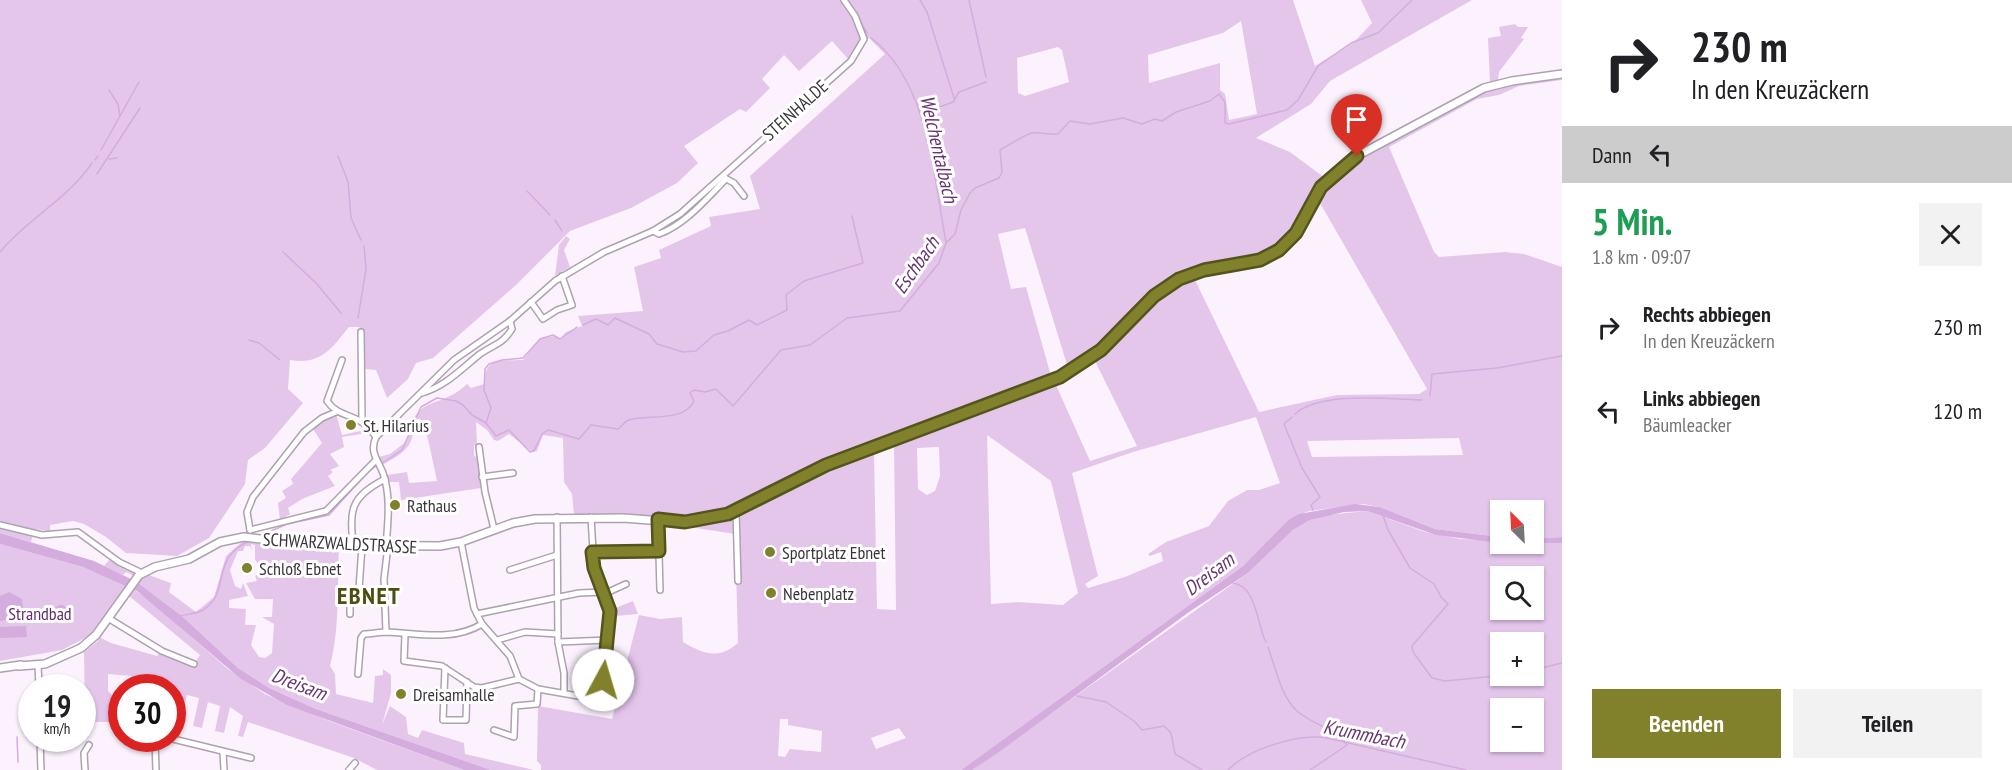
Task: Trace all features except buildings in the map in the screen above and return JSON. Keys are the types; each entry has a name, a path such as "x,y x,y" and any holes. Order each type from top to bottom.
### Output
{"main road":[{"name":"SCHWARZWALDSTRASSE","path":"139,575 155,567 189,559 220,542 249,535 260,540 282,543 440,546 461,542 494,529 524,521 557,517 660,519 676,522 736,511 826,465 1060,377 1101,350 1154,296 1167,286 1194,273 1260,260 1279,250 1296,233 1316,194 1327,180 1366,151 1484,88 1512,81 1562,74"},
{"path":"0,668 38,663 60,657 86,644 139,575"}],"street":[{"name":"STEINHALDE","path":"376,437 454,360 510,321 562,276 604,252 653,231 659,234 668,230 689,215 723,177 851,61 864,39 855,16 844,0"},
{"path":"723,177 734,183 744,196"},
{"path":"531,302 543,319 572,304 562,276"},
{"name":"STEINHALDE","path":"418,395 438,388 483,352 501,344 512,329 510,321"},
{"path":"361,332 363,420"},
{"path":"342,360 328,397 328,403 336,412 363,420 376,437 372,445 385,479 388,507 384,579 386,632"},
{"path":"336,412 322,418 304,432 253,498 247,512 249,535 326,512 378,463"},
{"path":"478,447 482,477 494,529"},
{"path":"482,477 513,473"},
{"path":"353,546 352,508 358,500 385,479"},
{"path":"736,511 738,581"},
{"path":"557,517 558,642 564,673 564,693"},
{"path":"461,542 469,592 477,614 482,624 510,656 519,679 538,689 601,700 610,611 594,568 591,517"},
{"path":"660,519 660,590"},
{"path":"0,525 42,535 78,532 139,575"},
{"path":"350,614 350,604 359,589 362,546"},
{"path":"592,552 659,551"},
{"path":"510,570 557,555"},
{"path":"477,614 557,597 604,593 626,584"},
{"path":"108,618 162,651 194,664"},
{"path":"358,674 362,636 386,632 405,635 455,634 482,624"},
{"path":"497,640 525,632 558,634"},
{"path":"405,635 404,661 446,668 466,682 482,688 519,679"},
{"path":"558,642 608,640"},
{"path":"38,663 39,674"},
{"path":"446,668 443,720 466,720 466,682"},
{"path":"494,730 514,737 515,706 537,704 538,689"},
{"path":"186,743 251,759"},
{"path":"40,752 40,770"},
{"path":"85,752 85,770"},
{"path":"155,752 156,770"},
{"path":"223,752 224,770"},
{"path":"349,770 356,763"}],"green space":[{"path":"0,0 1293,0 1315,66 1355,41 1372,23 1361,0 1472,0 1330,81 1311,104 1256,138 1290,152 1325,178 1360,152 1490,83 1488,38 1501,36 1499,27 1515,24 1518,27 1528,27 1521,38 1524,39 1499,72 1498,80 1562,71 1562,80 1519,86 1499,95 1477,99 1389,147 1434,252 1439,257 1505,252 1524,254 1562,267 1562,537 1544,538 1544,500 1490,500 1490,536 1435,529 1380,507 1363,504 1309,511 1288,520 1243,566 961,770 541,770 541,765 537,761 538,706 612,719 639,615 660,619 682,617 683,642 704,652 724,652 738,643 735,534 683,526 683,516 574,514 572,494 564,482 563,438 543,435 537,451 532,452 509,434 498,441 494,440 487,430 476,422 477,445 474,445 474,455 477,458 481,488 401,500 399,482 388,482 387,475 407,472 409,483 437,481 428,439 420,419 417,419 410,443 404,451 382,465 379,457 390,454 407,441 416,415 422,409 457,392 467,384 471,388 484,384 487,369 491,364 523,360 539,339 554,336 560,339 566,332 582,326 578,316 643,311 634,267 661,258 659,250 711,226 709,217 760,209 750,176 885,54 869,38 848,59 832,41 799,71 784,55 762,79 770,88 746,112 740,109 684,146 698,163 677,183 631,208 570,231 516,285 433,358 416,363 408,379 387,398 376,370 364,369 365,334 359,327 349,327 331,348 318,358 290,360 288,389 303,403 265,448 248,460 245,484 209,538 177,556 126,553 106,537 84,524 73,521 50,525 50,531 34,529 31,542 0,533","holes":["1241,21 1257,114 1229,120 1225,94 1220,90 1220,63 1149,83 1148,55 1223,33","1058,47 1062,50 1069,82 1025,96 1018,93 1017,58","1320,203 1427,389 1419,394 1337,395 1259,412 1195,280 1260,267 1272,262 1293,246","1025,228 1068,368 1051,376 1026,287 1011,289 998,234","1095,361 1137,446 1090,461 1056,385","1256,417 1280,483 1259,490 1247,490 1228,501 1209,526 1166,542 1148,554 1150,556 1161,552 1163,561 1125,577 1088,588 1085,584 1098,576 1072,473 1133,452","987,435 1051,481 1078,593 1063,605 1018,602 991,604","1459,438 1463,455 1312,457 1307,441","894,445 896,610 877,609 874,452","939,447 940,476 935,491 927,495 918,489 917,448","780,719 788,719 788,725 822,731 821,752 790,749 785,757 778,756","899,728 906,738 876,749 871,738"]},
{"path":"566,236 570,239 564,250 570,267 555,276 559,245"},
{"path":"336,414 342,435 365,430 367,433 342,437 344,447 330,454 339,466 330,470 333,472 328,476 335,486 302,499 288,508 290,514 280,520 278,503 286,498 282,491 293,484 291,479 322,443 312,427"},
{"path":"1367,511 1425,532 1460,539 1490,540 1490,554 1544,554 1544,542 1562,543 1562,770 972,770 1248,573 1293,530 1310,520 1327,515"},
{"path":"243,541 267,545 339,548 337,623 330,666 335,674 336,694 373,703 375,676 383,675 383,669 391,675 391,693 382,725 390,706 406,717 408,734 418,738 422,730 464,743 465,754 534,770 491,770 316,709 269,688 238,668 183,617 137,582 146,574 171,583 169,592 196,612 214,597 226,556","holes":["251,544 255,545 255,559 261,571 255,576 257,581 246,583 255,599 273,599 272,617 262,617 274,624 272,653 265,658 259,657 251,645 256,625 245,625 246,609 229,608 229,600 248,596 243,583 241,589 235,586 230,570 238,551 243,551 245,546 250,546 252,551"]},
{"name":"Strandbad","path":"0,544 83,567 126,585 89,636 62,650 0,661"},
{"path":"109,560 134,570 136,574 134,576 126,572 123,575 104,566"},
{"path":"132,588 228,669 265,694 329,721 464,770 377,770 354,758 248,722 243,737 238,736 243,716 230,707 224,733 215,731 220,706 208,702 202,728 193,726 199,698 187,695 186,699 186,674 108,674 108,722 96,722 96,674 84,674 84,652 98,641 99,637 111,643 157,656 160,651 194,664 200,655 128,595"},
{"path":"633,601 638,614 615,616 613,609"}],"shaded area":[{"name":"Dreisam","path":"1355,504 1380,507 1435,529 1490,536 1490,542 1436,535 1367,511 1344,512 1310,520 1293,530 1248,573 1189,612 999,752 972,770 961,770 1243,566 1288,520 1299,514"},
{"name":"Dreisam","path":"0,533 94,561 137,582 183,617 238,668 269,688 316,709 491,770 464,770 287,705 241,679 137,591 83,567 0,544"},
{"path":"1562,537 1562,543 1544,543 1544,538"},
{"path":"9,592 22,599 24,620 0,621 0,596"},
{"path":"61,605 66,607 68,612 66,617 61,619 56,617 54,612 56,607"},
{"path":"26,626 27,637 0,638 0,627"}],"waterway":[{"path":"920,0 927,12 954,98"},
{"path":"969,0 986,77"},
{"name":"Eschbach","path":"381,464 402,450 421,407 437,398 456,401 463,405 472,415 486,423 496,436 509,430 530,452 534,451 542,434 548,430 579,439 591,425 618,429 625,422 636,418 674,415 682,412 694,401 690,393 694,390 705,392 716,389 733,406 781,350 810,345 847,318 900,311 939,263 946,243 955,234 961,210 970,193 975,188 999,178 1002,172 1000,150 1032,133 1058,134 1070,121 1090,124 1123,118 1142,124 1155,119 1162,121 1176,112 1210,101 1219,94 1225,102 1225,123 1229,124 1287,110 1298,100 1318,66 1351,43 1378,33 1412,0"},
{"name":"Welchentalbach","path":"848,1 867,33"},
{"name":"Welchentalbach","path":"871,38 890,57 905,79 917,104 932,160 946,242"},
{"path":"101,150 139,82"},
{"path":"921,114 953,102 959,92 986,82"},
{"path":"109,90 118,104 120,116"},
{"path":"97,174 140,108"},
{"path":"95,160 98,156"},
{"path":"338,156 348,182 351,218 361,240"},
{"path":"109,159 117,158"},
{"path":"0,252 71,188 92,163"},
{"path":"527,191 550,215"},
{"path":"583,325 596,319 608,325 615,318 649,334 657,344 683,352 696,351 714,335 728,331 749,320 757,325 787,310 786,295 804,281 863,263 852,216"},
{"path":"555,220 562,231"},
{"path":"358,318 366,269 364,246"},
{"path":"283,252 316,283 341,313"},
{"path":"486,423 491,408 484,390 485,369 489,364 523,358 540,339 553,335 560,339 577,327"},
{"path":"249,340 259,343 280,360"},
{"path":"1430,396 1432,374 1497,368 1562,356"},
{"path":"1295,414 1321,402 1338,399 1422,400"},
{"path":"1292,417 1284,424 1302,468 1320,497 1311,505 1313,510"},
{"name":"Eschbach","path":"368,472 376,466"},
{"name":"Eschbach","path":"262,535 287,524 329,515 365,475"},
{"path":"1383,515 1388,530 1410,568 1434,584 1448,604 1412,646 1413,652 1432,678 1445,681 1490,677"},
{"name":"Eschbach","path":"180,616 203,610 212,603 229,557 237,548 249,541"},
{"path":"1233,583 1247,591 1252,599 1266,642"},
{"path":"1268,647 1283,690 1291,705 1302,715 1342,739 1347,745 1310,770"},
{"path":"1544,667 1562,663"},
{"name":"Krummbach","path":"1077,696 1106,702 1134,721 1142,730 1164,726 1171,733 1175,754 1202,770"},
{"path":"17,737 18,762"},
{"name":"Krummbach","path":"1228,770 1248,755 1274,744 1316,737 1466,770"}],"place":[{"name":"St. Hilarius","path":"351,425"},
{"name":"Rathaus","path":"395,505"},
{"name":"Sportplatz Ebnet","path":"770,552"},
{"name":"Schloß Ebnet","path":"247,568"},
{"name":"Nebenplatz","path":"771,593"},
{"name":"Dreisamhalle","path":"401,694"}],"district":[{"name":"EBNET","path":"369,595"}],"route":[{"path":"603,680 610,611 594,568 592,552 659,551 658,519 685,522 728,514 826,465 1036,388 1060,377 1101,350 1154,296 1179,279 1204,270 1251,263 1279,250 1296,233 1321,187 1336,171 1357,156"}]}
